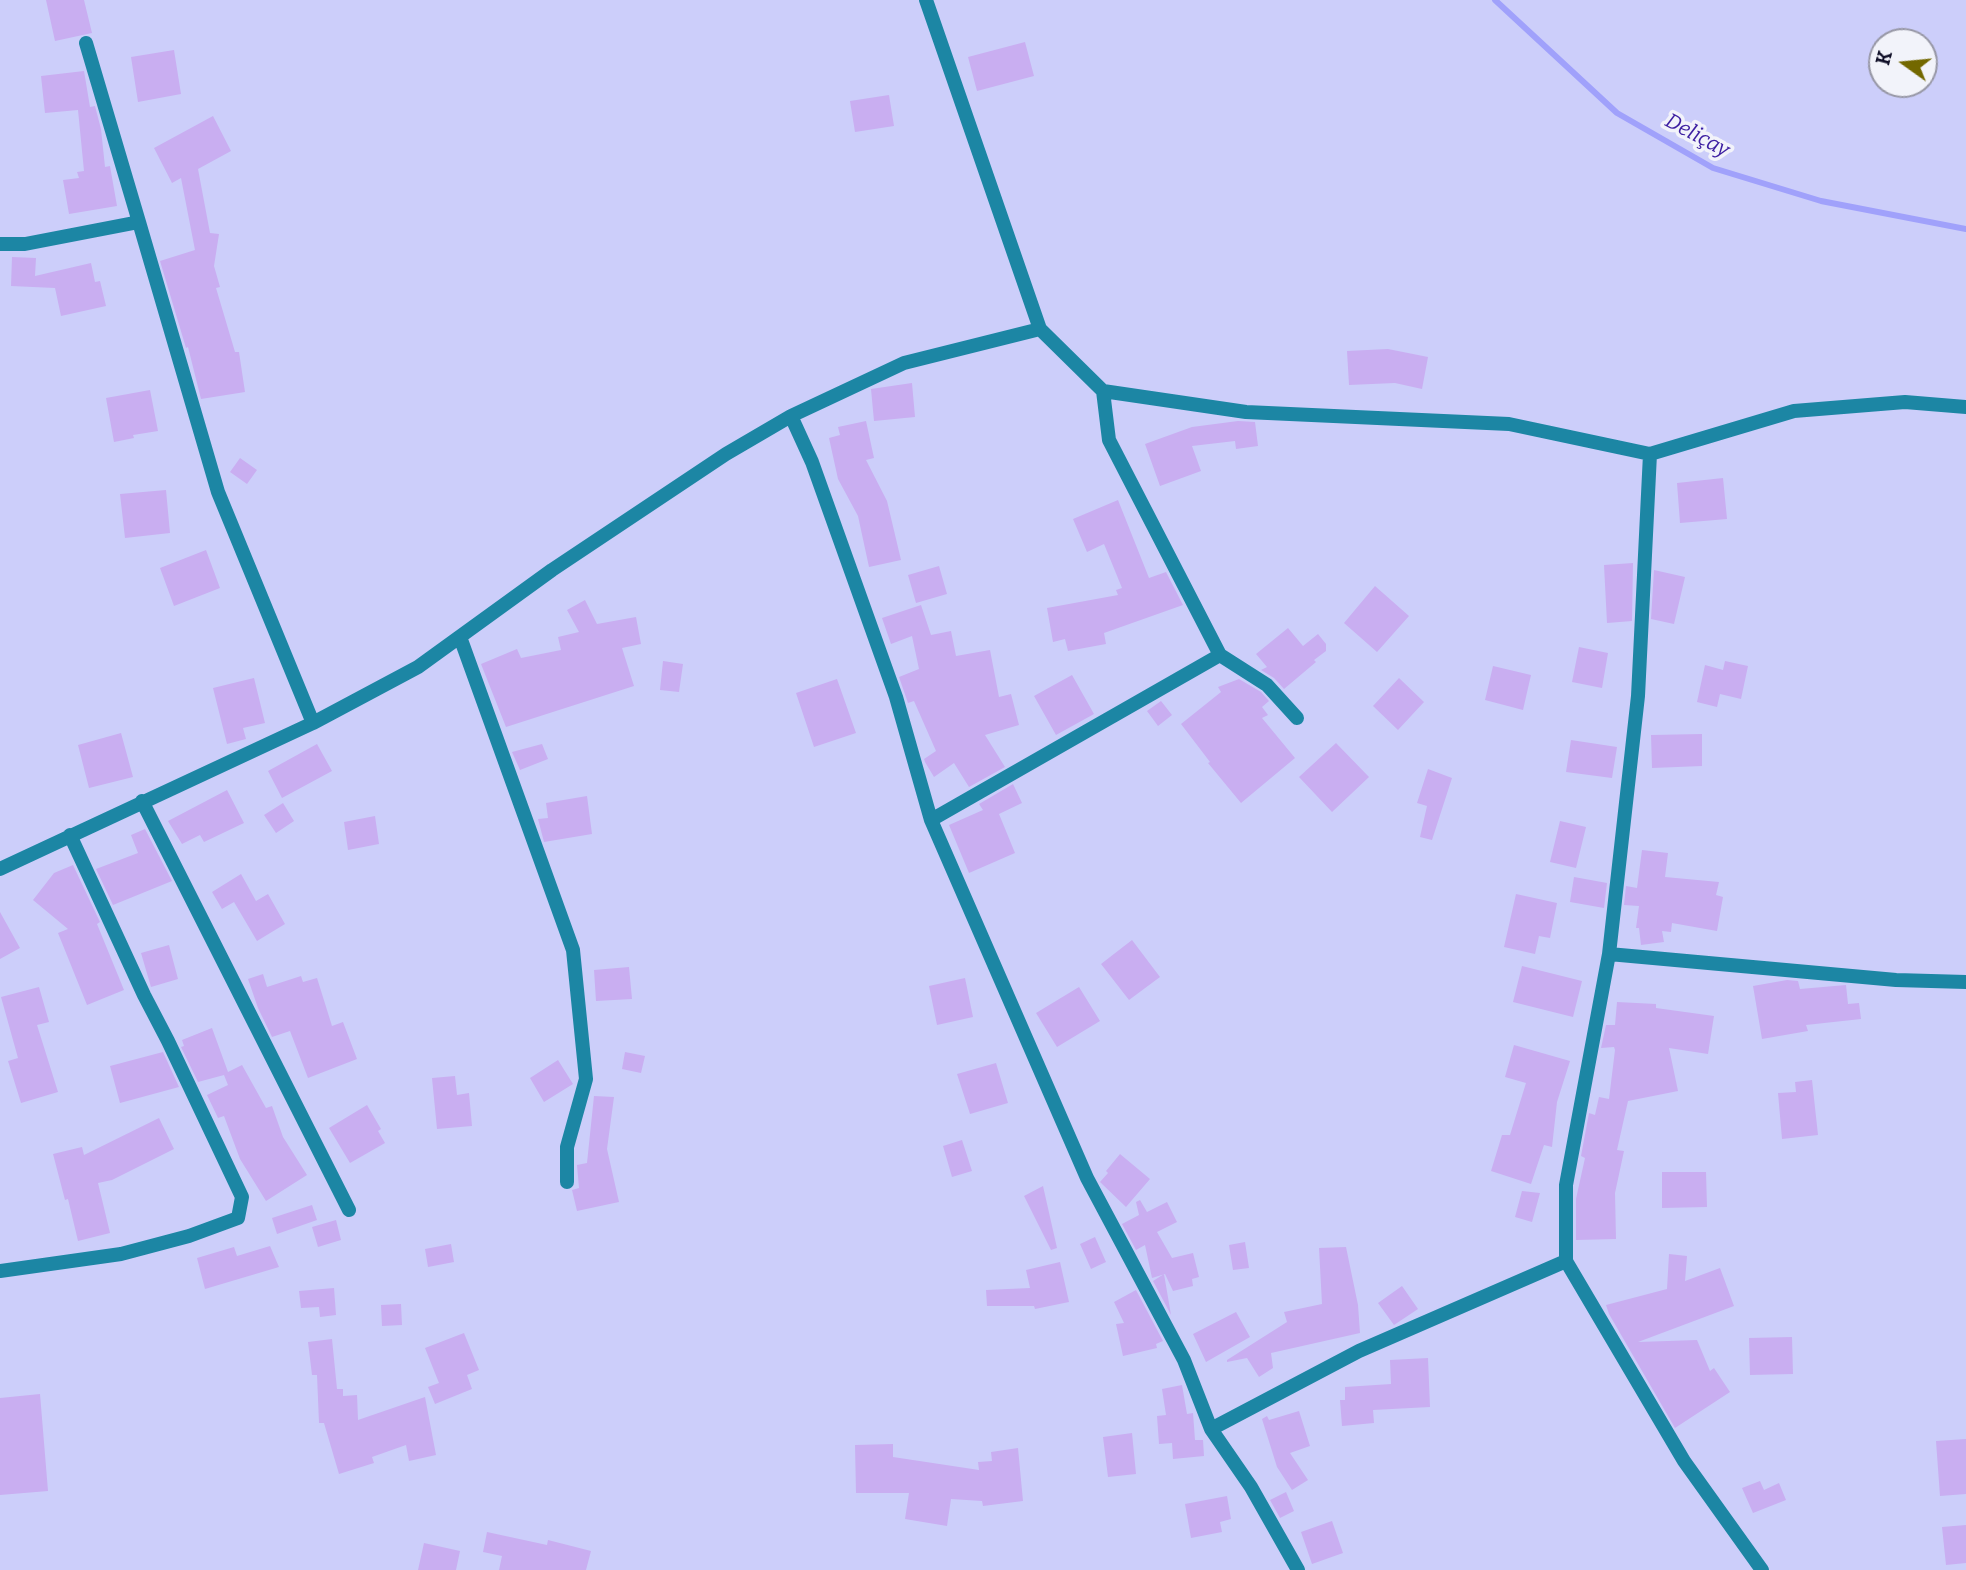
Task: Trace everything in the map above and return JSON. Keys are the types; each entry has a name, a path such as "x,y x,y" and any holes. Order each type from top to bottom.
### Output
{"street":[{"path":"926,0 1040,329 1103,391 1246,412 1509,424 1650,454 1794,411 1905,402 1966,407"},
{"path":"86,44 218,492 313,723"},
{"path":"0,244 25,244 139,222"},
{"path":"0,869 313,723 418,667 552,570 691,477 791,416 904,363 1040,329"},
{"path":"1103,391 1109,440 1220,655 1268,685 1297,718"},
{"path":"791,416 812,462 896,697 932,820 1087,1178 1184,1360 1211,1429 1251,1487 1298,1570"},
{"path":"1650,454 1638,696 1609,954 1566,1185 1566,1261 1684,1461 1762,1570"},
{"path":"460,637 573,950 586,1079 567,1147 567,1182"},
{"path":"932,820 1220,655"},
{"path":"142,801 349,1210"},
{"path":"0,1271 121,1254 189,1236 238,1218 242,1197 70,835"},
{"path":"1609,954 1882,979 1966,982"},
{"path":"1211,1429 1359,1351 1566,1261"}],"building":[{"path":"46,0 84,0 92,33 55,41"},
{"path":"1025,42 1034,76 977,91 968,57"},
{"path":"174,50 181,94 138,102 131,57"},
{"path":"84,71 90,107 95,106 101,129 105,167 110,166 117,206 69,214 63,180 79,178 77,172 84,171 78,110 45,113 41,76"},
{"path":"889,95 894,126 855,132 850,101"},
{"path":"213,116 231,151 198,169 210,233 219,234 214,266 220,287 216,288 235,352 239,352 245,392 201,399 188,347 186,348 160,261 195,250 181,178 172,183 154,148"},
{"path":"12,257 36,258 35,276 91,263 95,282 100,281 106,306 61,316 55,288 11,286"},
{"path":"1388,349 1428,357 1422,389 1395,383 1349,385 1347,351"},
{"path":"912,383 915,417 874,421 871,389"},
{"path":"150,390 158,431 133,435 134,438 114,442 106,398"},
{"path":"866,421 874,458 866,460 887,501 901,560 869,567 858,516 838,479 829,438 840,435 838,427"},
{"path":"1238,421 1255,422 1258,446 1236,449 1235,441 1192,446 1201,471 1160,486 1145,444 1192,427"},
{"path":"240,458 257,470 247,484 230,472"},
{"path":"1723,478 1727,519 1680,523 1677,483"},
{"path":"166,490 170,533 125,538 120,494"},
{"path":"1118,500 1149,578 1166,572 1183,605 1104,633 1106,644 1068,651 1065,639 1053,642 1047,608 1118,595 1116,590 1122,588 1104,544 1087,552 1073,519"},
{"path":"206,550 220,588 174,606 160,568"},
{"path":"1633,563 1632,621 1607,623 1604,565"},
{"path":"939,566 947,594 916,603 908,575"},
{"path":"1654,570 1685,577 1674,624 1651,619"},
{"path":"1375,586 1409,616 1377,652 1344,623"},
{"path":"585,600 597,624 636,617 641,644 622,648 634,686 506,727 481,664 517,649 521,658 561,650 558,637 579,632 567,610"},
{"path":"921,605 931,635 951,631 956,656 990,650 999,697 1011,694 1019,725 985,735 1005,767 969,787 954,763 934,777 925,762 924,759 936,751 914,701 908,703 899,677 919,669 912,636 891,644 882,618"},
{"path":"1288,628 1303,646 1318,634 1326,644 1326,651 1284,689 1274,678 1261,670 1267,667 1256,654"},
{"path":"1579,647 1608,653 1602,688 1572,682"},
{"path":"663,661 683,664 679,692 660,690"},
{"path":"1725,661 1748,666 1741,699 1720,694 1717,707 1697,702 1705,665 1723,670"},
{"path":"1493,666 1531,675 1523,710 1485,700"},
{"path":"1072,675 1094,714 1056,735 1034,696"},
{"path":"254,678 265,723 243,728 246,739 227,744 213,688"},
{"path":"1399,678 1424,702 1398,730 1373,706"},
{"path":"837,679 856,733 814,747 796,693"},
{"path":"1239,679 1261,692 1269,701 1262,707 1268,715 1262,718 1295,758 1241,803 1181,724 1221,692 1218,687"},
{"path":"1161,701 1172,715 1158,726 1147,711"},
{"path":"121,733 133,777 89,788 78,745"},
{"path":"1702,734 1702,766 1652,768 1651,735"},
{"path":"1571,740 1617,747 1612,778 1566,772"},
{"path":"1336,743 1369,777 1332,812 1299,777"},
{"path":"317,744 332,771 282,798 268,771"},
{"path":"542,744 548,759 520,770 512,752"},
{"path":"1428,769 1452,778 1432,840 1420,837 1427,806 1417,803"},
{"path":"1013,784 1022,803 999,814 1015,853 969,873 949,825 983,810 979,804"},
{"path":"227,790 244,823 204,842 200,835 182,844 168,821"},
{"path":"587,796 592,834 544,842 538,819 548,818 546,803"},
{"path":"283,803 294,821 276,833 264,815"},
{"path":"375,816 379,844 348,850 344,822"},
{"path":"1560,821 1586,827 1576,868 1550,862"},
{"path":"145,829 172,881 113,905 96,869 138,853 131,835"},
{"path":"1642,850 1668,853 1665,877 1719,882 1716,895 1723,897 1717,931 1672,923 1671,932 1662,931 1664,942 1641,945 1639,928 1636,928 1639,906 1624,905 1626,886 1637,888"},
{"path":"73,865 100,922 97,924 124,990 87,1005 58,933 68,929 33,900 54,873"},
{"path":"241,874 256,901 268,894 285,924 257,941 234,902 222,909 212,892"},
{"path":"1574,877 1607,883 1604,908 1570,902"},
{"path":"1516,894 1557,903 1550,938 1539,936 1535,954 1504,947"},
{"path":"0,912 20,948 0,959"},
{"path":"1132,940 1160,977 1129,1000 1101,964"},
{"path":"169,945 178,979 151,987 141,953"},
{"path":"1522,966 1582,981 1573,1017 1513,1002"},
{"path":"629,967 632,999 596,1001 594,970"},
{"path":"263,974 267,987 301,976 303,982 317,978 332,1026 343,1022 357,1059 308,1078 290,1031 272,1037 258,1008 248,979"},
{"path":"965,978 973,1017 937,1025 929,986"},
{"path":"1787,980 1798,981 1800,989 1846,985 1848,1004 1859,1003 1861,1019 1806,1025 1808,1031 1762,1039 1753,986"},
{"path":"39,987 49,1022 37,1025 58,1092 21,1103 8,1061 18,1058 1,997"},
{"path":"1079,987 1100,1021 1057,1047 1036,1013"},
{"path":"1617,1002 1656,1004 1656,1008 1714,1016 1708,1054 1669,1048 1678,1091 1628,1101 1617,1150 1624,1151 1615,1193 1616,1239 1576,1240 1576,1199 1585,1158 1581,1156 1589,1113 1595,1115 1599,1097 1609,1099 1615,1050 1614,1047 1601,1048 1606,1025 1615,1025"},
{"path":"212,1028 228,1072 242,1065 266,1108 272,1106 283,1137 307,1175 266,1201 240,1159 224,1116 218,1118 207,1095 228,1085 224,1075 198,1082 181,1047 184,1046 182,1040"},
{"path":"1514,1045 1570,1061 1557,1102 1552,1147 1544,1145 1531,1184 1491,1171 1502,1135 1510,1135 1526,1083 1505,1077"},
{"path":"163,1052 179,1087 120,1103 110,1066"},
{"path":"625,1052 645,1056 641,1073 622,1069"},
{"path":"558,1060 573,1084 544,1102 530,1078"},
{"path":"996,1063 1008,1103 970,1114 957,1074"},
{"path":"455,1076 457,1095 469,1093 472,1126 437,1129 432,1078"},
{"path":"1812,1080 1818,1135 1782,1139 1778,1093 1796,1092 1795,1082"},
{"path":"594,1096 614,1097 607,1149 619,1202 577,1211 572,1190 579,1188 577,1165 587,1163"},
{"path":"367,1105 381,1129 378,1131 385,1143 350,1163 329,1128"},
{"path":"159,1118 174,1149 112,1180 98,1183 110,1233 78,1241 53,1154 82,1147 84,1155"},
{"path":"962,1140 972,1171 952,1177 943,1146"},
{"path":"1120,1154 1150,1179 1126,1207 1100,1182"},
{"path":"1662,1172 1706,1172 1707,1207 1662,1208"},
{"path":"1043,1186 1057,1248 1051,1250 1024,1196"},
{"path":"1522,1191 1540,1193 1532,1222 1515,1217"},
{"path":"1140,1200 1147,1212 1167,1202 1177,1222 1157,1232 1172,1258 1193,1253 1199,1277 1192,1279 1193,1286 1173,1291 1165,1274 1152,1278 1145,1245 1136,1250 1122,1224 1139,1215 1136,1202"},
{"path":"312,1205 317,1220 277,1234 272,1218"},
{"path":"336,1220 341,1240 318,1247 312,1227"},
{"path":"1095,1237 1106,1262 1091,1269 1080,1244"},
{"path":"1245,1242 1249,1268 1233,1270 1229,1245"},
{"path":"451,1244 454,1262 428,1267 425,1249"},
{"path":"270,1246 279,1267 205,1289 197,1258 234,1247 237,1256"},
{"path":"1346,1247 1358,1305 1360,1333 1271,1353 1273,1368 1259,1377 1247,1358 1227,1362 1287,1322 1284,1312 1322,1304 1319,1248"},
{"path":"1669,1254 1687,1256 1685,1281 1720,1268 1734,1306 1638,1342 1697,1340 1710,1371 1714,1368 1730,1392 1675,1428 1606,1305 1667,1289"},
{"path":"1060,1262 1069,1302 1035,1309 1034,1306 987,1306 986,1290 1030,1288 1026,1270"},
{"path":"1164,1274 1171,1315 1153,1281"},
{"path":"1402,1286 1418,1309 1394,1325 1378,1303"},
{"path":"334,1288 336,1315 320,1317 319,1307 301,1308 299,1291"},
{"path":"1136,1290 1163,1341 1156,1344 1157,1348 1123,1356 1116,1324 1124,1323 1114,1302"},
{"path":"401,1304 402,1325 382,1326 381,1305"},
{"path":"1236,1312 1250,1337 1206,1362 1193,1334"},
{"path":"464,1333 479,1370 467,1375 472,1389 435,1404 428,1387 439,1383 425,1348"},
{"path":"1792,1337 1793,1374 1750,1375 1749,1338"},
{"path":"332,1339 337,1389 343,1389 343,1396 357,1395 358,1420 425,1397 436,1455 409,1461 406,1445 372,1457 374,1463 339,1474 324,1423 319,1423 317,1375 312,1375 308,1342"},
{"path":"1428,1358 1430,1407 1373,1410 1374,1423 1342,1426 1340,1400 1345,1400 1345,1387 1391,1384 1390,1360"},
{"path":"1182,1385 1187,1414 1193,1413 1195,1440 1203,1440 1204,1456 1173,1459 1172,1443 1159,1444 1157,1416 1166,1415 1162,1389"},
{"path":"40,1394 48,1491 0,1495 0,1398"},
{"path":"1299,1411 1310,1446 1290,1453 1308,1480 1292,1490 1277,1467 1262,1419 1267,1416 1269,1420"},
{"path":"1132,1433 1136,1474 1108,1477 1103,1437"},
{"path":"1966,1439 1966,1494 1940,1496 1936,1441"},
{"path":"893,1444 893,1457 979,1470 978,1462 992,1461 991,1452 1018,1448 1023,1501 983,1506 982,1501 951,1499 947,1526 905,1519 909,1493 856,1493 855,1445"},
{"path":"1760,1481 1764,1490 1779,1483 1786,1500 1753,1513 1742,1488"},
{"path":"1286,1492 1294,1511 1280,1518 1270,1500"},
{"path":"1227,1496 1231,1519 1220,1522 1222,1532 1191,1538 1185,1504"},
{"path":"1332,1521 1343,1553 1312,1564 1301,1532"},
{"path":"1966,1525 1966,1563 1946,1565 1942,1527"},
{"path":"487,1532 547,1545 548,1540 591,1551 586,1570 499,1570 502,1556 483,1552"},
{"path":"424,1543 460,1551 456,1570 418,1570"}],"waterway":[{"name":"Deliçay","path":"1495,0 1617,113 1713,168 1821,201 1966,229"}]}
